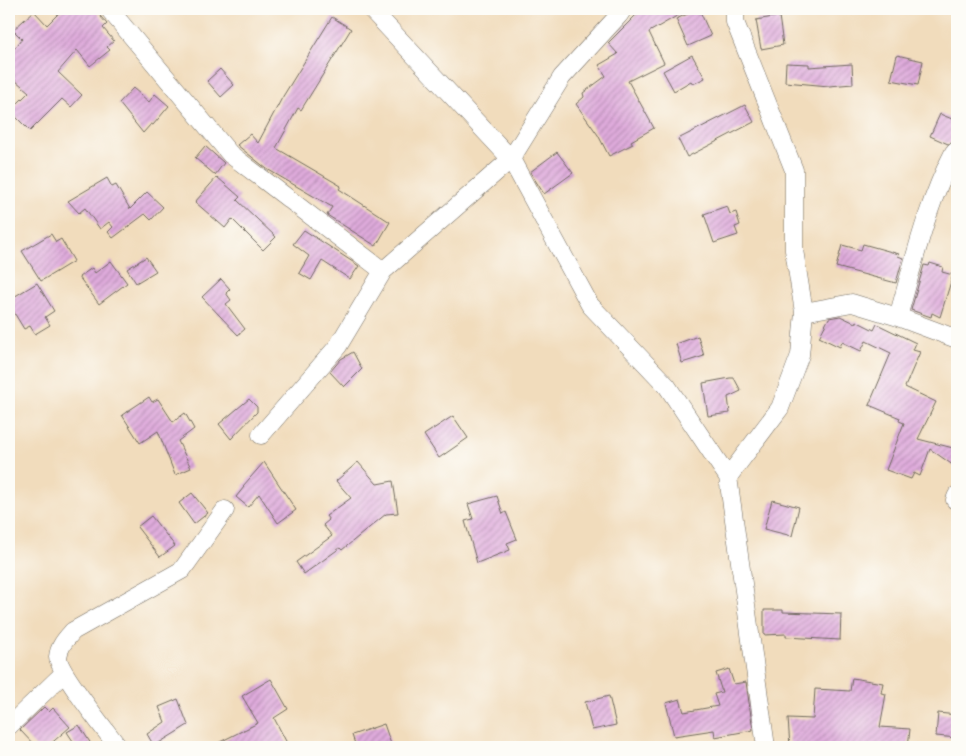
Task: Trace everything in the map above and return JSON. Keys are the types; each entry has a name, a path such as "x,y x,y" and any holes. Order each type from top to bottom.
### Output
{"street":[{"path":"109,9 230,154 383,271"},
{"path":"371,9 511,159 590,305 667,386 728,477 766,747"},
{"path":"261,435 338,346 383,271 511,159 562,77 623,9"},
{"path":"728,477 780,408 800,355 804,312 794,250 794,170 735,22 735,9"},
{"path":"898,317 927,217 942,175 954,152 957,154"},
{"path":"804,312 852,304 898,317 957,339"},
{"path":"118,747 64,673 58,659 62,644 73,631 182,570 225,510"},
{"path":"9,726 64,673"}],"building":[{"path":"63,9 94,9 107,24 103,28 114,41 107,47 110,50 90,66 77,50 58,72 82,95 71,107 62,99 30,131 10,111 29,92 9,75 9,55 22,39 13,30 34,11 47,25"},
{"path":"647,9 689,9 649,32 664,63 628,81 654,128 631,141 633,144 609,156 598,135 576,104 584,97 583,93 606,76 599,65 618,54 608,43 636,15"},
{"path":"699,9 711,36 688,46 676,19"},
{"path":"779,16 783,45 761,49 756,20"},
{"path":"332,17 351,29 301,110 298,108 276,148 341,186 339,189 390,222 376,246 327,215 332,207 267,169 237,145 250,134 258,143 282,98"},
{"path":"692,55 705,78 693,84 691,81 674,91 663,71"},
{"path":"897,55 923,61 918,85 891,80"},
{"path":"786,63 809,64 809,67 852,64 853,84 829,86 785,82"},
{"path":"220,69 234,85 221,97 207,81"},
{"path":"133,88 149,102 155,94 169,106 153,125 151,124 143,133 119,103"},
{"path":"745,105 754,122 687,157 678,139"},
{"path":"940,114 957,121 956,142 948,144 930,136"},
{"path":"205,146 224,163 215,175 195,158"},
{"path":"557,152 573,173 544,194 530,172"},
{"path":"217,177 240,197 237,200 276,237 263,250 232,219 225,228 195,202"},
{"path":"107,178 112,187 116,185 130,209 147,192 163,207 151,220 145,214 113,238 108,232 113,227 109,222 100,229 85,208 79,213 68,201"},
{"path":"727,206 730,214 736,212 740,225 735,227 738,235 714,243 704,214"},
{"path":"304,230 359,266 350,279 322,261 311,280 299,273 309,256 293,244"},
{"path":"51,234 56,242 61,239 74,261 41,281 22,251"},
{"path":"863,244 899,254 898,256 903,258 896,283 836,267 842,245 861,250"},
{"path":"146,257 156,271 136,283 127,269"},
{"path":"111,261 127,283 99,304 79,277 92,268 95,273"},
{"path":"930,263 943,267 942,272 953,275 940,317 932,313 931,317 911,310 924,265 929,266"},
{"path":"221,279 230,289 226,293 231,300 226,304 245,329 238,335 202,297"},
{"path":"37,283 54,311 45,317 50,325 35,334 30,326 24,329 10,306 15,303 12,298"},
{"path":"840,316 874,330 877,324 916,343 913,350 920,352 905,387 936,402 918,439 957,449 957,468 930,449 920,476 914,473 911,479 886,470 904,423 899,421 900,418 869,405 891,353 866,341 861,351 842,342 840,347 819,337 829,318"},
{"path":"698,336 704,356 682,363 676,344"},
{"path":"353,352 362,369 344,387 330,372 341,359"},
{"path":"734,378 741,391 728,397 730,413 708,416 703,383"},
{"path":"149,397 152,402 158,399 173,422 185,413 194,429 178,441 191,468 175,475 158,431 140,443 122,415"},
{"path":"249,399 257,407 257,412 231,439 219,424"},
{"path":"453,416 468,438 439,458 424,435"},
{"path":"264,462 296,510 278,523 259,494 248,507 236,497"},
{"path":"358,462 377,484 393,481 398,513 386,514 342,550 340,548 304,574 296,562 332,536 323,525 329,520 326,516 351,498 336,481"},
{"path":"192,493 208,513 194,524 179,503"},
{"path":"497,496 503,514 506,512 517,539 507,543 510,550 477,563 465,521 473,519 468,504"},
{"path":"772,500 799,507 792,536 764,529"},
{"path":"151,516 175,546 160,557 137,527"},
{"path":"764,610 841,614 840,640 786,637 786,634 764,635"},
{"path":"729,669 734,684 746,682 753,730 715,737 714,730 674,736 666,703 680,699 684,712 718,706 714,694 722,692 716,673"},
{"path":"852,678 883,683 881,693 886,694 880,727 910,729 908,747 790,747 788,718 813,719 815,689 850,691"},
{"path":"271,679 288,709 274,718 289,747 210,747 258,723 242,696"},
{"path":"609,696 616,725 592,730 585,702"},
{"path":"178,699 188,725 154,746 147,734 165,722 159,707"},
{"path":"44,707 49,712 53,708 70,727 47,747 36,747 20,730"},
{"path":"938,713 957,715 957,738 936,736"},
{"path":"384,724 392,747 356,747 352,735"},
{"path":"79,725 93,747 77,747 67,732"}]}
